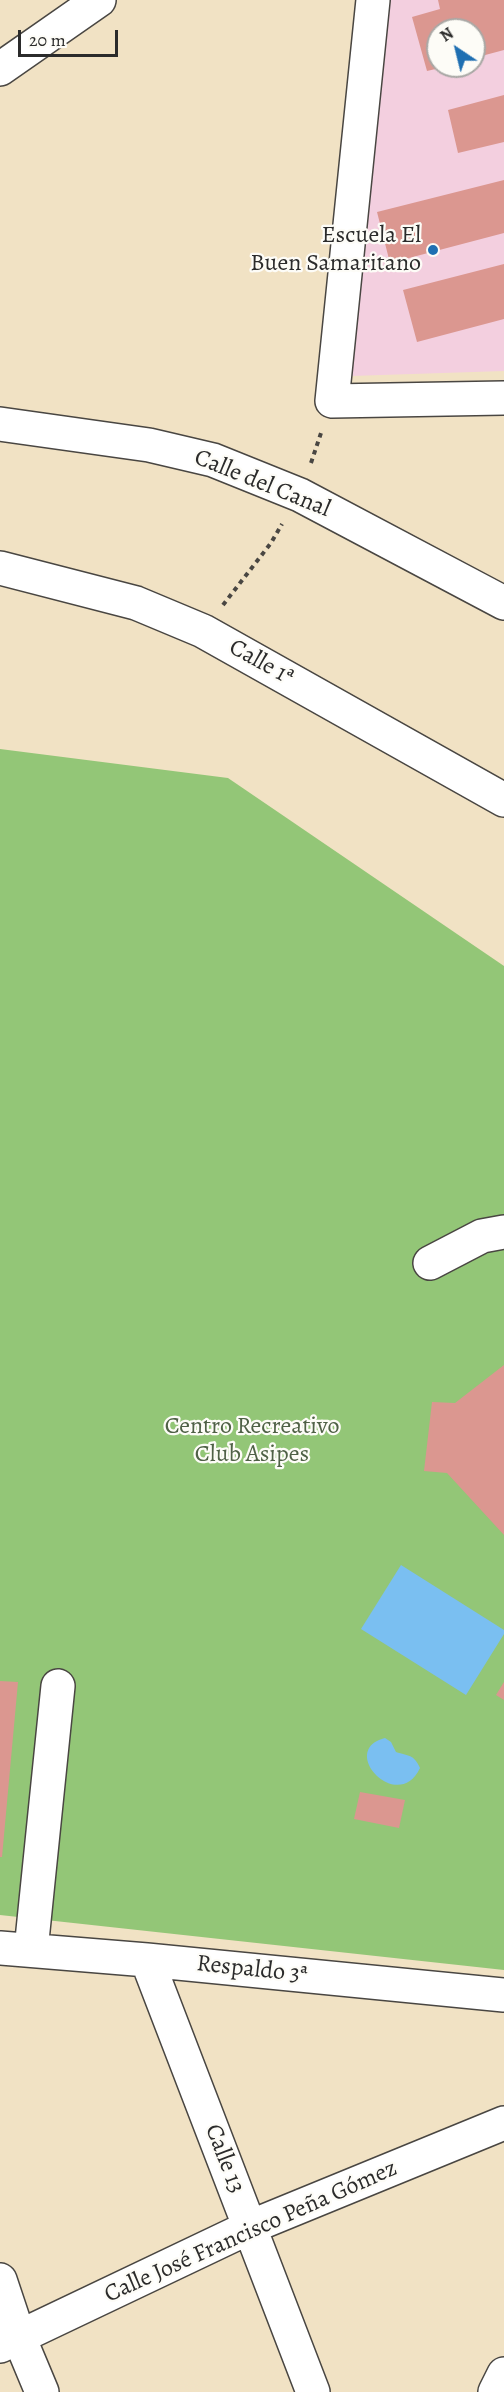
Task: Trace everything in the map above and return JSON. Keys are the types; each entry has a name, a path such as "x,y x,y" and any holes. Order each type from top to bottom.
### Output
{"street":[{"path":"0,69 99,0"},
{"path":"373,0 332,401 504,399"},
{"name":"Calle del Canal","path":"0,424 149,445 213,460 293,507 504,603"},
{"name":"Calle 1ª","path":"0,568 136,603 202,631 494,792 504,800"},
{"path":"430,1263 482,1236 504,1232"},
{"path":"15,1949 58,1686"},
{"name":"Respaldo 3ª","path":"15,1949 504,1995"},
{"name":"Calle 13","path":"147,1960 313,2392"},
{"name":"Calle José Francisco Peña Gómez","path":"10,2342 250,2227 504,2123"},
{"path":"0,2280 10,2342 42,2392"},
{"path":"495,2392 504,2374"}],"path":[{"path":"202,631 271,543 293,507 332,401"}],"shaded area":[{"name":"Escuela El Buen Samaritano","path":"388,0 504,0 504,371 351,376"}],"green space":[{"name":"Centro Recreativo Club Asipes","path":"0,749 228,778 504,966 504,1970 0,1915"}],"water":[{"path":"401,1565 504,1630 504,1634 466,1695 361,1629"},
{"path":"385,1738 391,1742 396,1752 410,1756 418,1763 420,1768 410,1781 398,1785 387,1782 376,1775 369,1765 367,1754 372,1745"}],"building":[{"path":"438,0 504,0 504,50 486,55 486,18 426,18 426,67 412,17 440,9"},
{"path":"504,95 504,142 458,153 448,110"},
{"path":"504,180 504,233 390,263 377,212"},
{"path":"504,264 504,319 417,342 403,290"},
{"path":"504,1365 504,1535 447,1473 424,1471 432,1402 455,1403"},
{"path":"0,1681 18,1682 2,1857 0,1857"},
{"path":"504,1682 504,1700 496,1695"},
{"path":"360,1792 405,1800 399,1828 354,1819"}],"place":[{"name":"Escuela El Buen Samaritano","path":"433,250"}]}
